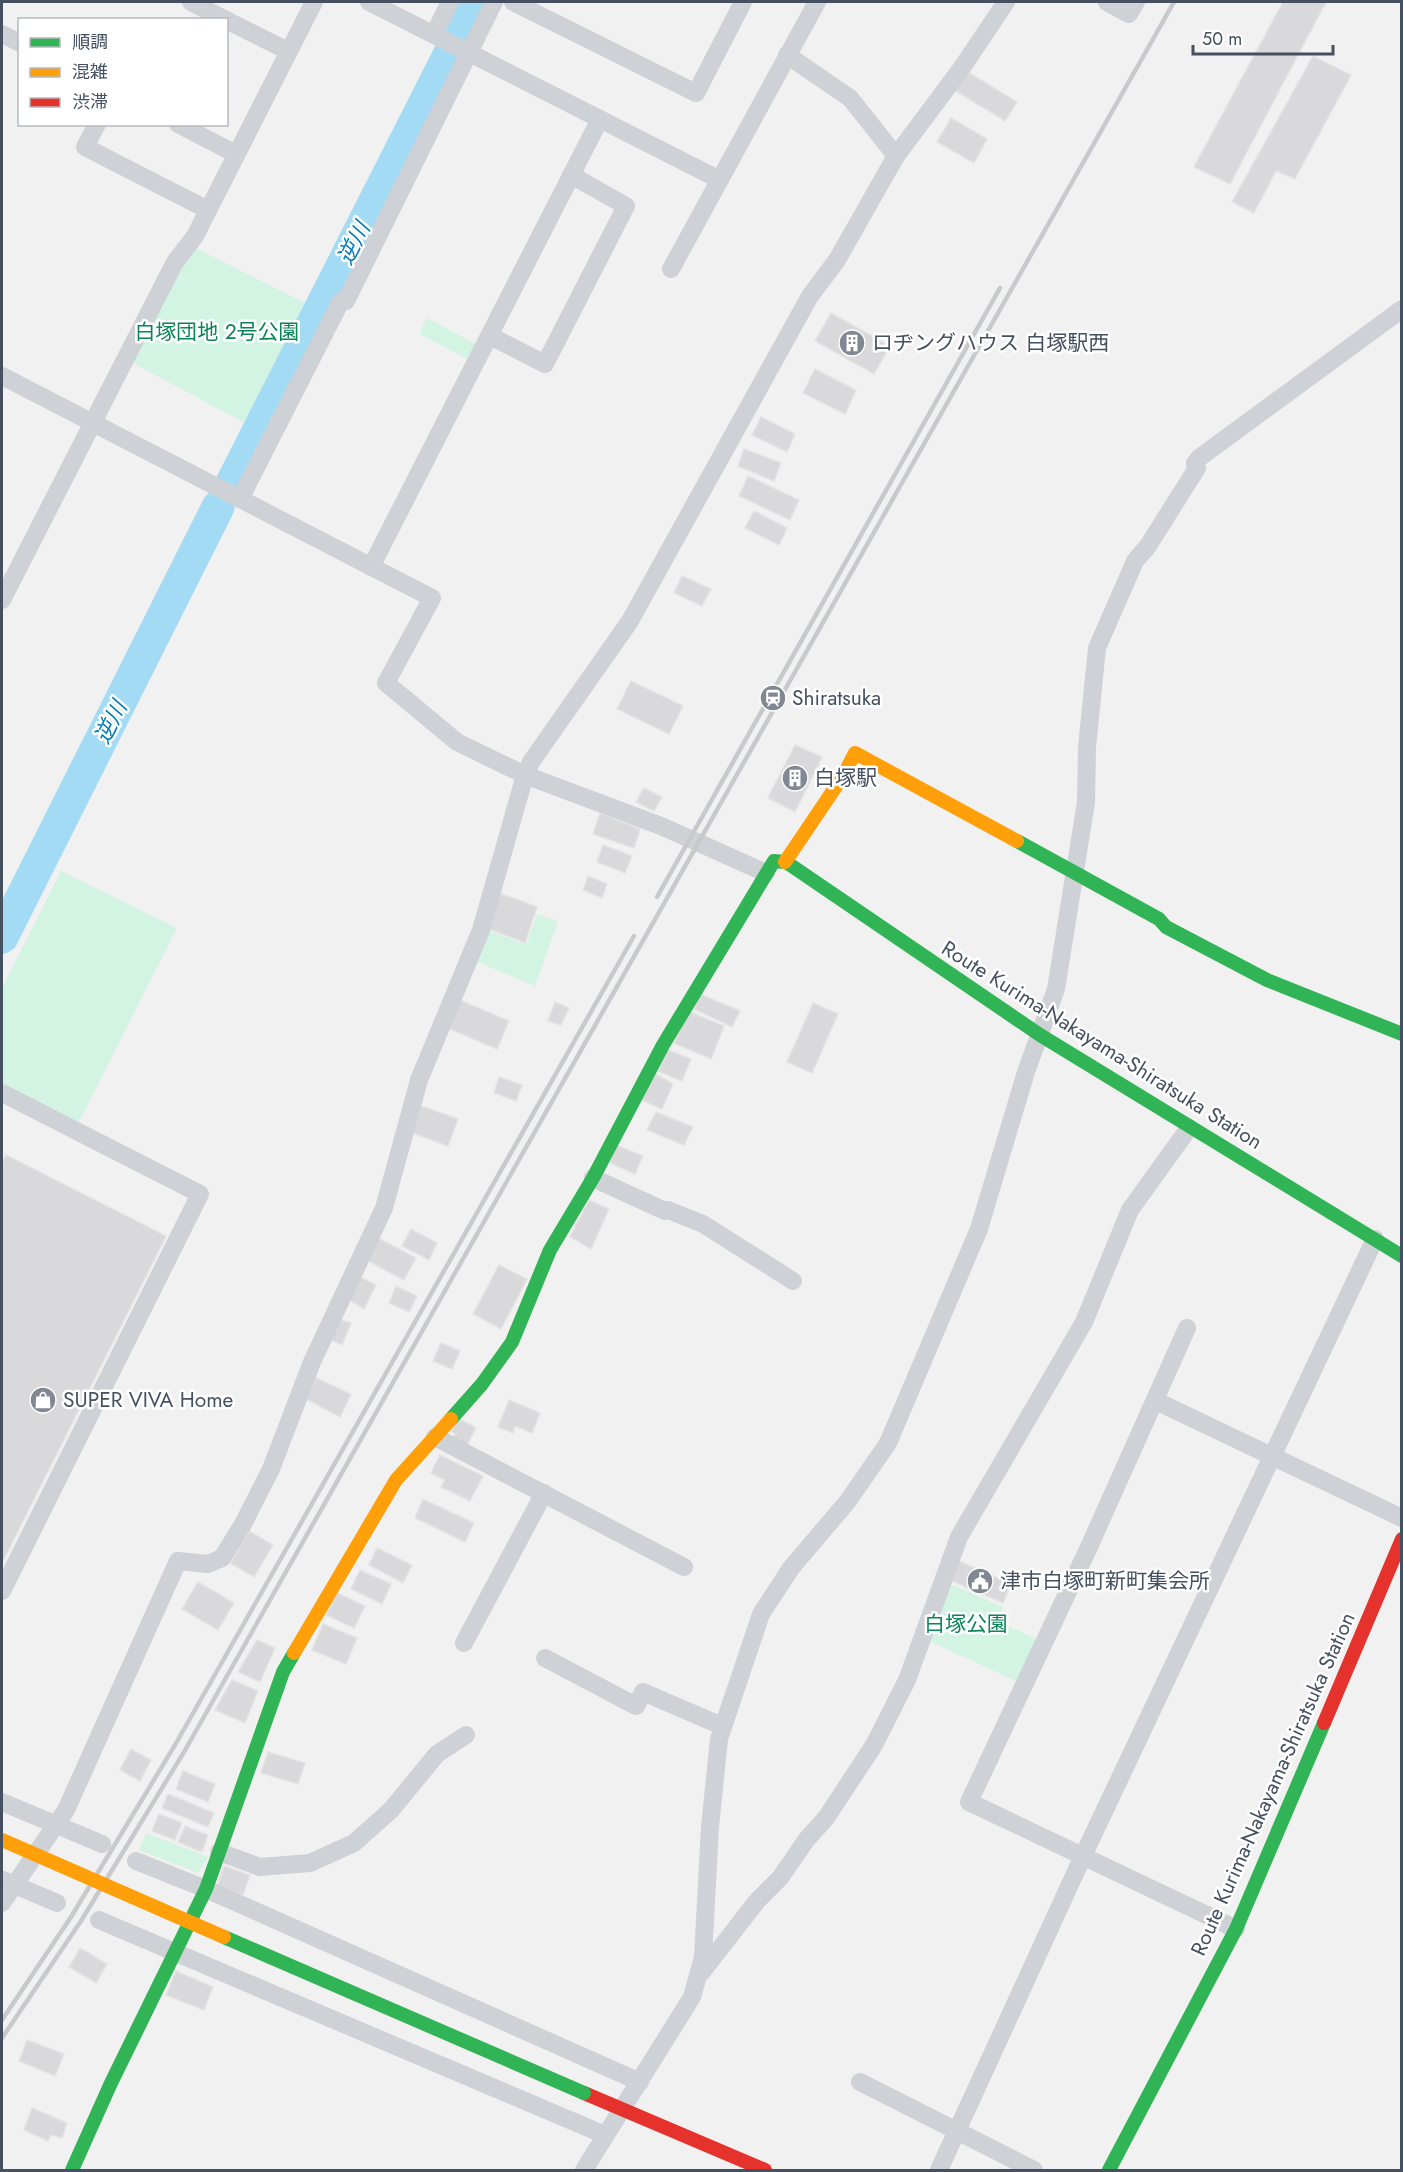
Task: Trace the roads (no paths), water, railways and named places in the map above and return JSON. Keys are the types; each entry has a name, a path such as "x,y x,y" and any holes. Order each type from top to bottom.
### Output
{"street":[{"path":"191,2 222,18"},
{"path":"2,600 92,421 175,262 195,236 314,2"},
{"path":"369,2 720,180"},
{"path":"437,36 450,2"},
{"path":"240,499 341,301 346,301 434,128 432,123 465,50 494,2"},
{"path":"513,2 696,93 738,3"},
{"path":"671,269 817,2"},
{"path":"2,1903 7,1882 56,1824 85,1770 178,1561 208,1564 222,1558 243,1524 271,1469 312,1362 384,1208 419,1080 481,930 525,775 573,699 630,621 810,296 837,260 896,156 961,69 1006,2"},
{"path":"1107,2 1129,14 1136,2"},
{"path":"228,21 288,51"},
{"path":"2,34 18,42"},
{"path":"787,56 850,98 896,156"},
{"path":"371,567 600,119"},
{"path":"96,126 85,147 208,210"},
{"path":"182,126 236,154"},
{"path":"490,336 545,364 626,206 571,176"},
{"path":"584,2170 692,1997 703,1957 710,1827 722,1726 761,1614 791,1568 859,1487 888,1443 979,1229 1026,1071 1056,989 1086,802 1087,747 1096,648 1135,561 1148,546 1181,495 1197,468 1195,463 1199,458 1401,309"},
{"path":"2,376 432,598 386,683 457,742 525,775 661,826 766,873"},
{"path":"72,2170 111,2083 206,1889 283,1672 396,1480 482,1384 512,1342 539,1274 663,1045 766,873 774,861 786,862 843,776 855,753 1159,919 1166,927 1267,980 1401,1034"},
{"name":"Route Kurima-Nakayama-Shiratsuka Station","path":"786,862 1040,1035 1401,1256"},
{"path":"2,1093 200,1194 2,1591"},
{"path":"698,1977 826,1818 874,1745 907,1680 959,1538 1084,1322 1130,1209 1189,1128"},
{"path":"592,1178 665,1211 668,1209 703,1224 793,1281"},
{"path":"939,2170 1083,1856 1375,1239"},
{"path":"1187,1328 1156,1401 969,1802 1236,1929"},
{"path":"1156,1401 1401,1518"},
{"path":"435,1437 684,1567"},
{"path":"464,1643 544,1493"},
{"name":"Route Kurima-Nakayama-Shiratsuka Station","path":"1109,2170 1236,1929 1401,1539"},
{"path":"545,1658 636,1706 643,1692 722,1726"},
{"path":"219,1852 260,1867 310,1863 354,1843 391,1810 437,1754 466,1735"},
{"path":"2,1802 102,1844"},
{"path":"2,1840 765,2170"},
{"path":"136,1861 206,1889 640,2082"},
{"path":"7,1882 57,1903"},
{"path":"99,1920 605,2135"},
{"path":"860,2082 1034,2170"}],"waterway":[{"name":"逆川","path":"231,485 476,2"},
{"name":"逆川","path":"2,937 218,507"}],"railway":[{"path":"2,2038 81,1921 184,1752 1174,2"},
{"path":"657,897 1000,288"},
{"path":"2,2020 71,1917 175,1745 634,936"}],"place":[{"name":"ロヂングハウス 白塚駅西","path":"852,343"},
{"name":"Shiratsuka","path":"773,698"},
{"name":"白塚駅","path":"795,778"},
{"name":"SUPER VIVA Home","path":"43,1400"},
{"name":"津市白塚町新町集会所","path":"980,1581"}],"park label":[{"name":"白塚団地 2号公園","path":"217,332"},
{"name":"白塚公園","path":"966,1624"}]}
